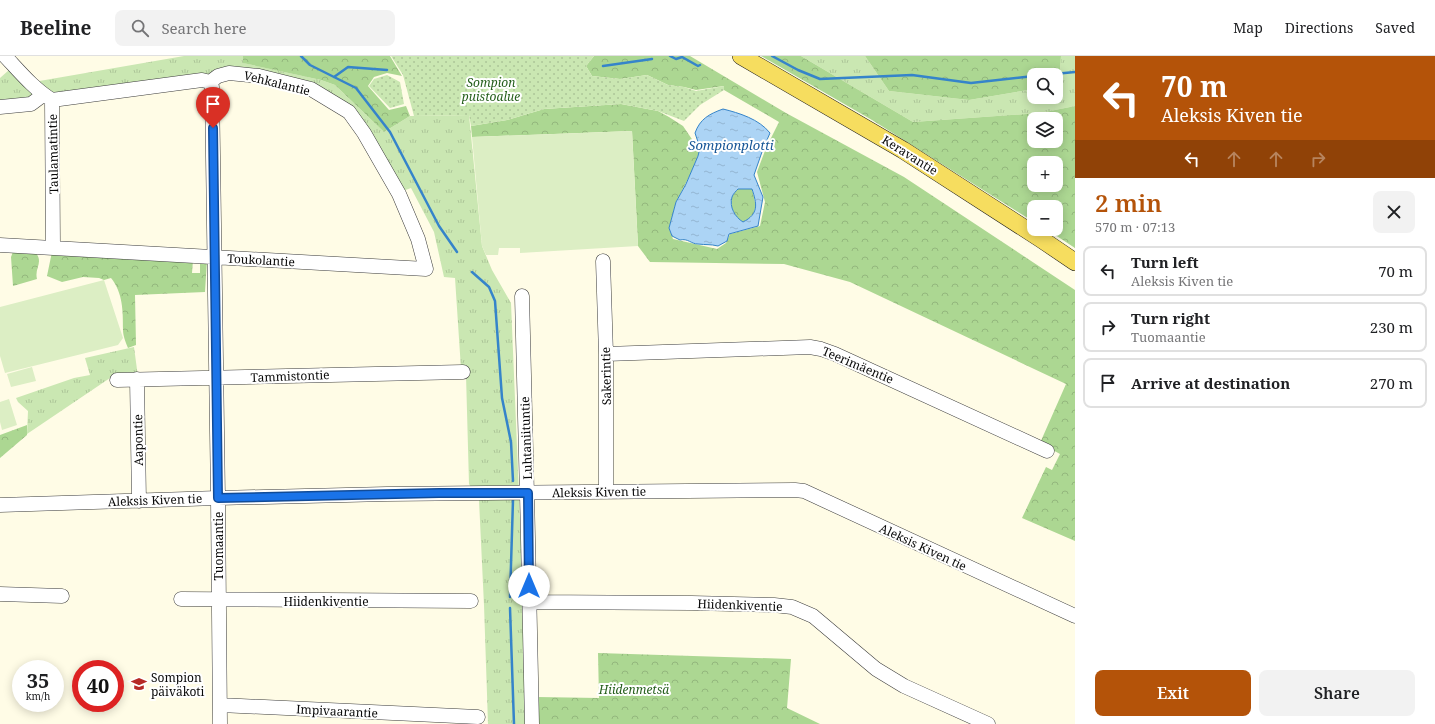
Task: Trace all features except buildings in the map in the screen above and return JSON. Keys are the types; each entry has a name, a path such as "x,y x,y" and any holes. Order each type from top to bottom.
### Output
{"main road":[{"name":"Keravantie","path":"741,56 903,150 1042,238 1075,262"}],"street":[{"path":"6,56 48,98"},
{"name":"Vehkalantie","path":"210,82 218,76 228,72 259,76 311,90 349,112 364,133 399,194 418,239 426,269"},
{"path":"0,107 31,104 48,98 202,80 210,82"},
{"name":"Tuomaantie","path":"210,82 212,87 213,116 220,724"},
{"name":"Taulamatintie","path":"48,98 53,247"},
{"name":"Toukolantie","path":"0,245 426,269"},
{"name":"Sakerintie","path":"603,261 606,354 606,491"},
{"name":"Luhtaniituntie","path":"522,296 528,493 532,724"},
{"name":"Teerimäentie","path":"606,354 810,347 821,349 835,354 1047,451"},
{"name":"Tammistontie","path":"117,380 463,372"},
{"name":"Aapontie","path":"137,379 139,501"},
{"name":"Aleksis Kiven tie","path":"0,505 439,493 795,490 804,491 1075,616"},
{"path":"0,594 62,596"},
{"name":"Hiidenkiventie","path":"181,600 471,601"},
{"name":"Hiidenkiventie","path":"529,602 650,602 774,605 792,607 814,616 891,680 988,724"},
{"name":"Impivaarantie","path":"220,705 478,717"}],"green space":[{"path":"184,56 243,56 244,63 321,80 335,85 384,132 410,116 469,115 482,246 492,270 511,303 525,639 527,724 488,724 479,500 469,484 466,375 461,369 455,278 444,277 434,232 411,188 400,192 351,109 231,69 200,76 0,103 0,78 9,70 22,84"},
{"path":"243,56 390,56 402,76 387,73 374,77 368,86 389,110 406,106 410,116 384,132 335,85 321,80 243,63"},
{"name":"Sompion puistoalue","path":"391,56 594,56 586,66 592,76 620,79 647,75 668,85 684,87 696,91 724,86 724,90 700,105 684,121 658,111 621,104 544,109 507,120 471,126 469,115 414,116 403,75"},
{"path":"594,56 690,56 786,113 904,177 1075,290 1075,541 1022,518 1046,467 1052,470 1060,454 1040,443 1066,384 850,282 784,264 650,262 638,246 632,131 472,137 471,126 507,120 544,109 621,104 658,111 683,126 700,151 676,202 669,228 673,239 717,249 726,243 730,234 760,226 765,202 757,172 766,148 779,122 724,90 724,86 696,90 668,85 647,75 620,79 592,76 586,66"},
{"path":"761,56 801,56 913,122 1027,114 1027,148 1063,148 1063,112 1045,112 1075,106 1075,248 1057,236 1063,236 1063,200 1027,200 1027,218 872,120"},
{"path":"801,56 865,56 889,91 969,100 1027,90 1027,104 1063,104 1063,68 1060,68 1061,56 1075,56 1075,106 1045,112 1027,112 1027,114 913,122"},
{"path":"865,56 1061,56 1060,68 1027,68 1027,90 969,100 889,91"},
{"path":"387,75 400,82 404,104 390,108 369,86 374,79"},
{"path":"632,131 638,246 520,253 520,248 499,248 498,255 486,255 482,246 472,137"},
{"path":"738,189 752,189 755,199 755,208 752,216 743,222 735,215 731,204 732,196"},
{"path":"53,247 193,260 192,273 200,273 200,259 207,260 205,292 135,295 136,345 128,348 123,332 120,296 111,278 104,280 99,278 83,277 62,282 47,276"},
{"path":"14,249 34,251 39,258 36,275 37,279 13,286 11,257"},
{"path":"104,280 123,338 118,345 5,373 0,356 0,307"},
{"path":"134,347 138,377 110,378 27,434 28,411 18,402 16,398 74,378 90,375 85,358"},
{"path":"32,367 36,381 11,387 7,374"},
{"path":"9,399 17,425 2,430 0,422 0,402"},
{"path":"27,425 27,435 0,458 0,435"},
{"name":"Hiidenmetsä","path":"598,653 791,659 787,708 820,724 538,724 537,697 599,698"}],"water":[{"name":"Sompionplotti","path":"723,109 748,117 755,120 770,133 754,175 763,197 758,226 729,234 727,241 718,246 696,244 685,240 680,240 672,236 669,228 676,202 686,184 698,156 700,148 695,133 697,128 709,115","holes":["738,189 752,189 756,204 754,212 752,216 743,222 733,211 731,204 732,197"]}],"waterway":[{"path":"301,56 310,65 356,88 390,132 439,226 457,252"},
{"path":"670,56 676,59 682,57 698,66 700,65"},
{"path":"772,56 798,70 820,79 912,75 971,83 1027,77"},
{"path":"603,66 652,59"},
{"path":"334,77 348,67 387,70"},
{"path":"1063,73 1075,72"},
{"path":"472,272 489,287 495,301 502,398 511,442 513,481"},
{"path":"510,597 513,500"},
{"path":"510,608 514,724"}],"place":[{"name":"Sompion päiväkoti","path":"139,684"}],"route":[{"path":"213,128 218,498 439,493 528,493 529,586"}]}
